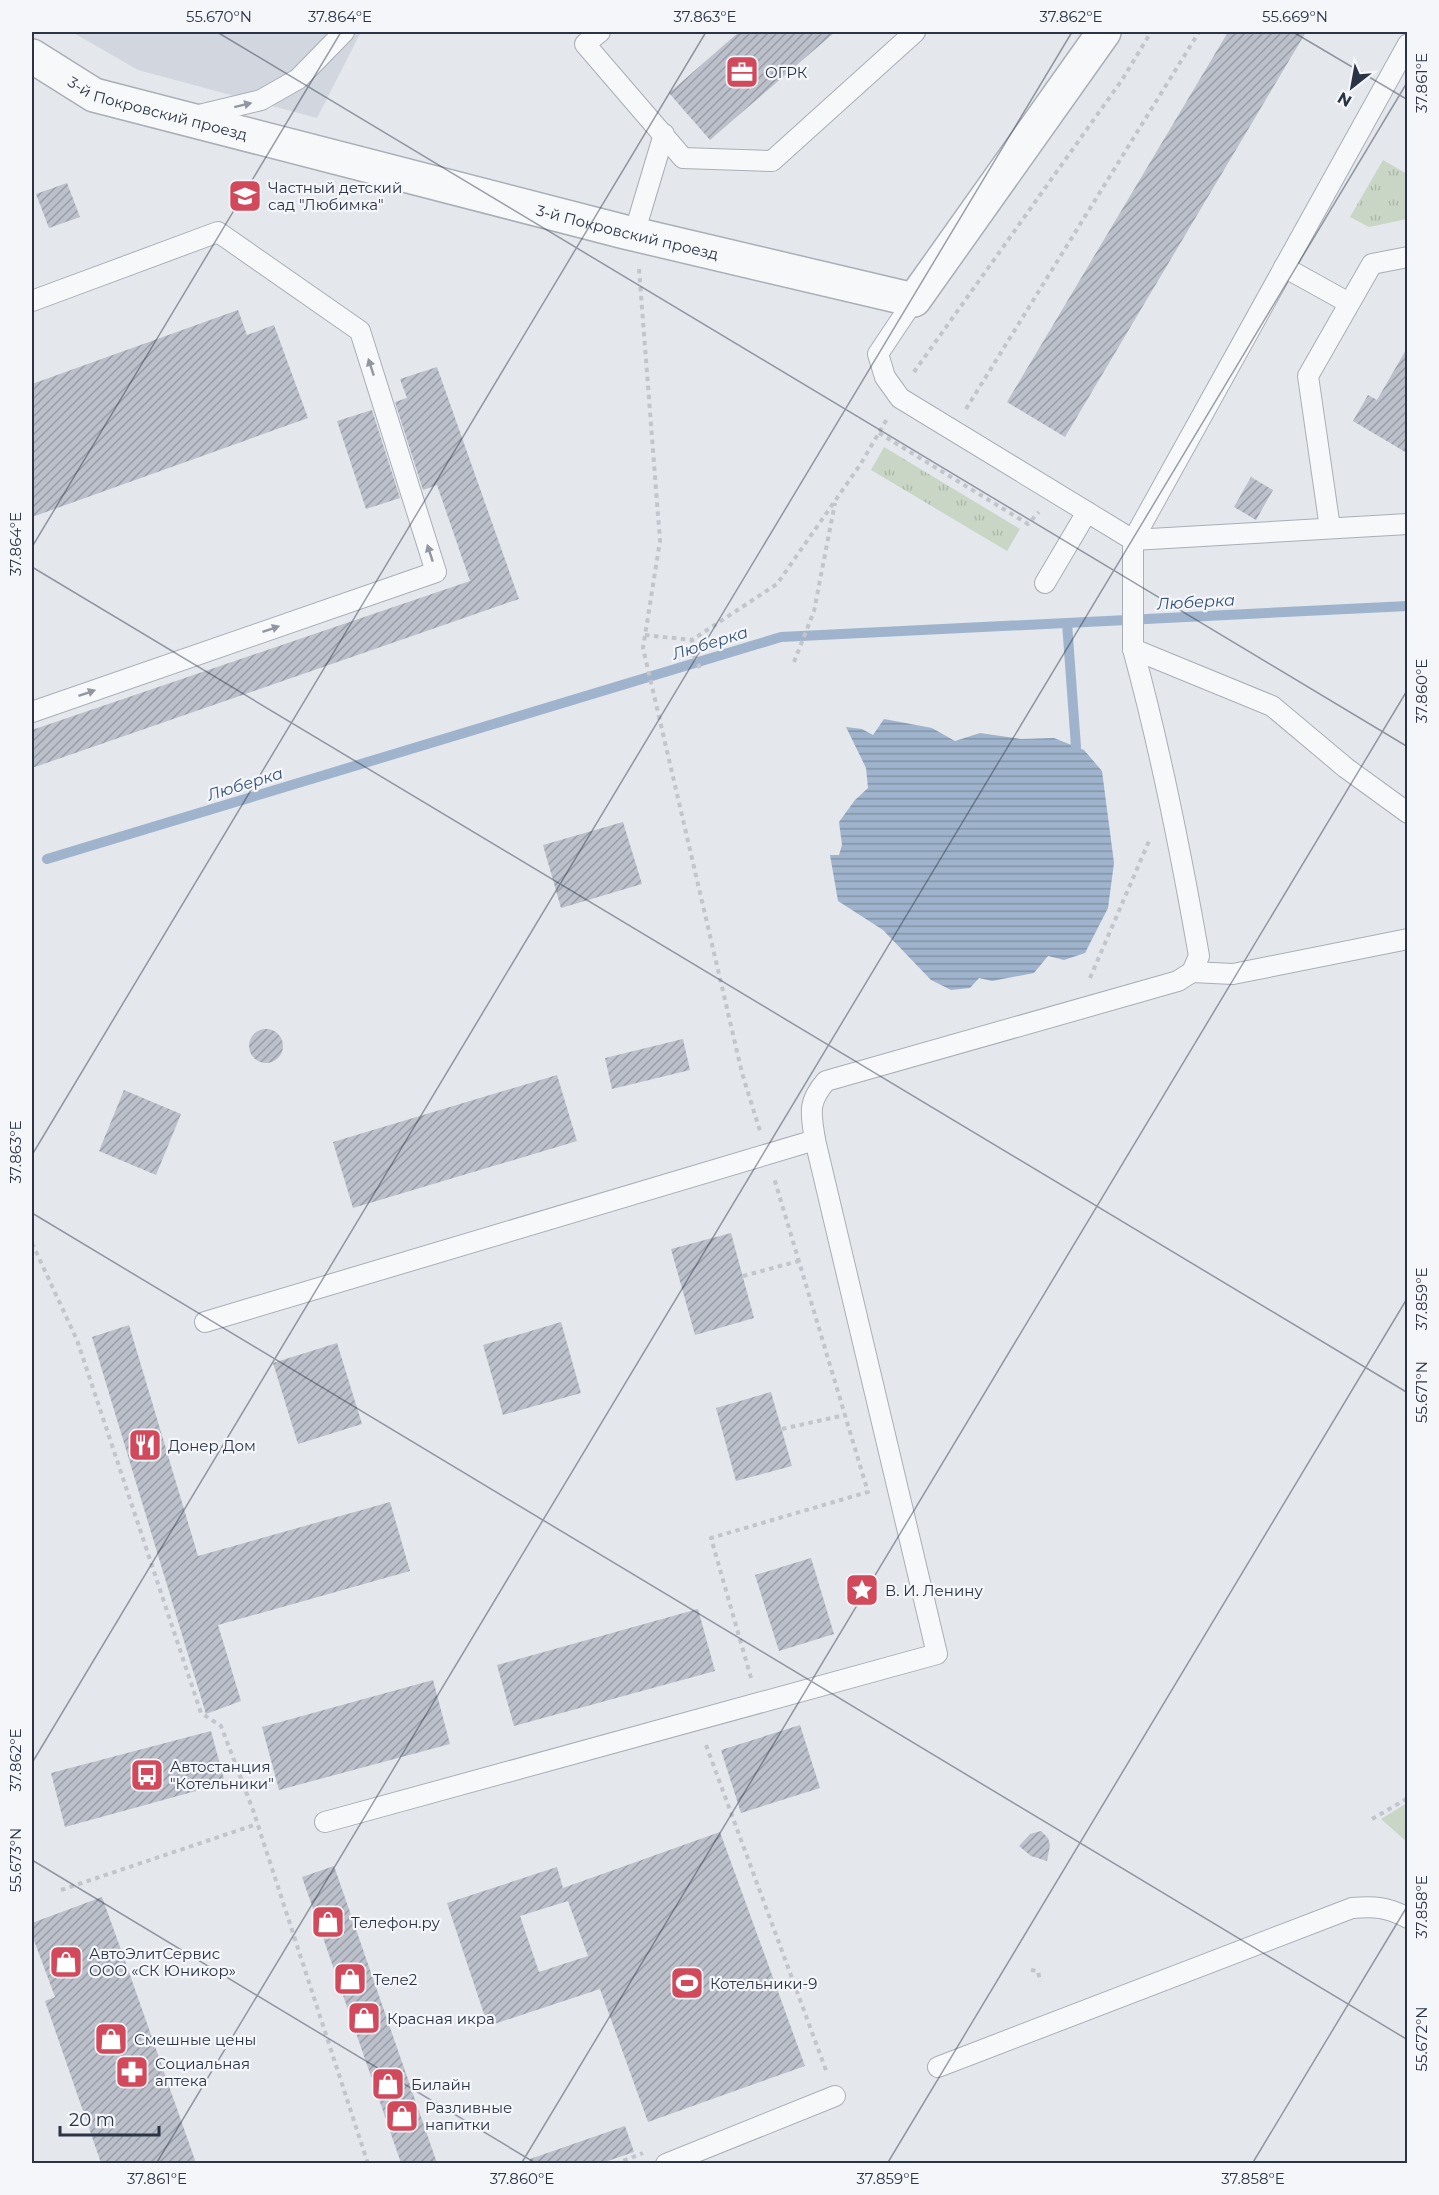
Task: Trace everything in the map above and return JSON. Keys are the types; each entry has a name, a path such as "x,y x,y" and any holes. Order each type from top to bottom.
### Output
{"street":[{"path":"914,300 1104,32"},
{"name":"3-й Покровский проезд","path":"32,56 94,95 630,233 914,300"}],"lane":[{"path":"186,118 261,100 298,79 344,32"},
{"path":"600,32 585,44 683,158 772,160 915,32"},
{"path":"325,1822 937,1654 815,1140 810,1111 814,1095 826,1082 1178,981 1192,972 1199,956 1169,794 1133,646 1133,540 1407,44"},
{"path":"630,233 664,134"},
{"path":"32,301 218,232 360,331 436,572 32,712"},
{"path":"1330,528 1308,376 1372,264 1407,257"},
{"path":"1284,267 1349,303"},
{"path":"914,300 878,354 885,377 900,398 1133,540 1407,524"},
{"path":"1045,584 1087,512"},
{"path":"1133,646 1272,706 1346,768 1407,813"},
{"path":"1192,972 1233,974 1407,939"},
{"path":"205,1322 815,1140"},
{"path":"938,2067 1352,1908 1374,1906 1407,1918"},
{"path":"666,2163 836,2096"}],"path":[{"path":"911,377 1122,80 1151,32"},
{"path":"956,404 966,410 1199,32"},
{"path":"630,233 639,269 660,541 643,648 742,1073 868,1492 711,1538 758,1703"},
{"path":"645,635 692,640 777,584 860,465 900,398"},
{"path":"879,433 1028,524 1057,494"},
{"path":"794,662 814,612 835,500"},
{"path":"692,640 694,656 700,668"},
{"path":"1077,1009 1169,794"},
{"path":"32,1243 77,1340 201,1713 221,1726 257,1824 368,2163"},
{"path":"742,1276 799,1261"},
{"path":"782,1429 845,1415"},
{"path":"697,1720 836,2096"},
{"path":"1372,1819 1407,1798"},
{"path":"62,1890 257,1824"},
{"path":"1030,1970 1038,1971 1040,1982"}],"shaded area":[{"path":"72,32 361,32 317,118 138,70"}],"green space":[{"path":"1383,160 1407,174 1407,219 1369,227 1350,217"},
{"path":"884,447 1020,529 1007,551 871,470"},
{"path":"1407,1803 1407,1842 1381,1819"}],"water":[{"path":"884,719 932,728 955,741 980,733 1021,739 1054,738 1084,750 1102,771 1114,863 1108,908 1085,953 1064,960 1048,956 1034,973 992,981 979,978 970,988 951,990 931,980 883,930 838,901 830,855 839,855 842,845 839,822 855,800 868,788 866,768 846,727 862,729 873,735"}],"building":[{"path":"739,32 835,32 710,140 669,93"},
{"path":"1228,32 1306,32 1065,437 1007,402"},
{"path":"67,183 80,217 49,228 36,194"},
{"path":"238,310 247,335 274,325 308,418 32,517 32,384"},
{"path":"1407,348 1407,453 1353,421 1368,395 1377,400"},
{"path":"437,367 519,599 32,768 32,730 470,581 437,485 423,490 395,402 407,398 400,379"},
{"path":"372,410 400,498 366,509 337,421"},
{"path":"1251,477 1273,490 1256,520 1234,507"},
{"path":"623,822 642,884 561,908 543,845"},
{"path":"266,1029 278,1034 283,1046 278,1058 266,1063 254,1058 249,1046 254,1034"},
{"path":"683,1039 690,1070 612,1089 605,1058"},
{"path":"557,1075 577,1141 353,1208 333,1142"},
{"path":"124,1090 181,1114 156,1175 99,1151"},
{"path":"731,1233 754,1318 695,1335 671,1249"},
{"path":"561,1322 581,1393 503,1415 483,1345"},
{"path":"129,1325 198,1556 390,1502 410,1571 218,1625 241,1701 206,1714 92,1337"},
{"path":"337,1343 362,1424 298,1444 273,1363"},
{"path":"771,1392 792,1466 736,1481 716,1408"},
{"path":"811,1558 834,1634 779,1651 755,1575"},
{"path":"698,1609 715,1671 514,1726 497,1665"},
{"path":"433,1680 450,1744 279,1790 262,1727"},
{"path":"800,1725 820,1788 741,1813 721,1750"},
{"path":"211,1731 225,1783 65,1827 51,1773"},
{"path":"1041,1831 1048,1838 1050,1845 1047,1861 1031,1856 1019,1846 1030,1834"},
{"path":"720,1832 805,2066 648,2122 600,1989 488,2026 447,1903 557,1867 563,1888","holes":["568,1901 588,1956 539,1972 520,1916"]},
{"path":"334,1866 437,2163 401,2163 302,1877"},
{"path":"102,1897 196,2163 101,2163 45,2001 55,1997 32,1935 32,1923"},
{"path":"625,2126 634,2152 602,2163 531,2163 530,2159"}],"waterway":[{"name":"Люберка","path":"47,859 781,637 1408,606"},
{"path":"1067,623 1076,747"}],"place":[{"name":"ОГРК","path":"742,72"},
{"name":"Частный детский сад \"Любимка\"","path":"245,196"},
{"name":"Донер Дом","path":"145,1445"},
{"name":"В. И. Ленину","path":"862,1590"},
{"name":"Автостанция \"Котельники\"","path":"147,1775"},
{"name":"Телефон.ру","path":"328,1922"},
{"name":"АвтоЭлитСервис ООО «СК Юникор»","path":"66,1962"},
{"name":"Теле2","path":"350,1979"},
{"name":"Котельники-9","path":"687,1983"},
{"name":"Красная икра","path":"364,2018"},
{"name":"Смешные цены","path":"111,2039"},
{"name":"Социальная аптека","path":"132,2072"},
{"name":"Билайн","path":"388,2084"},
{"name":"Разливные напитки","path":"402,2116"}]}
